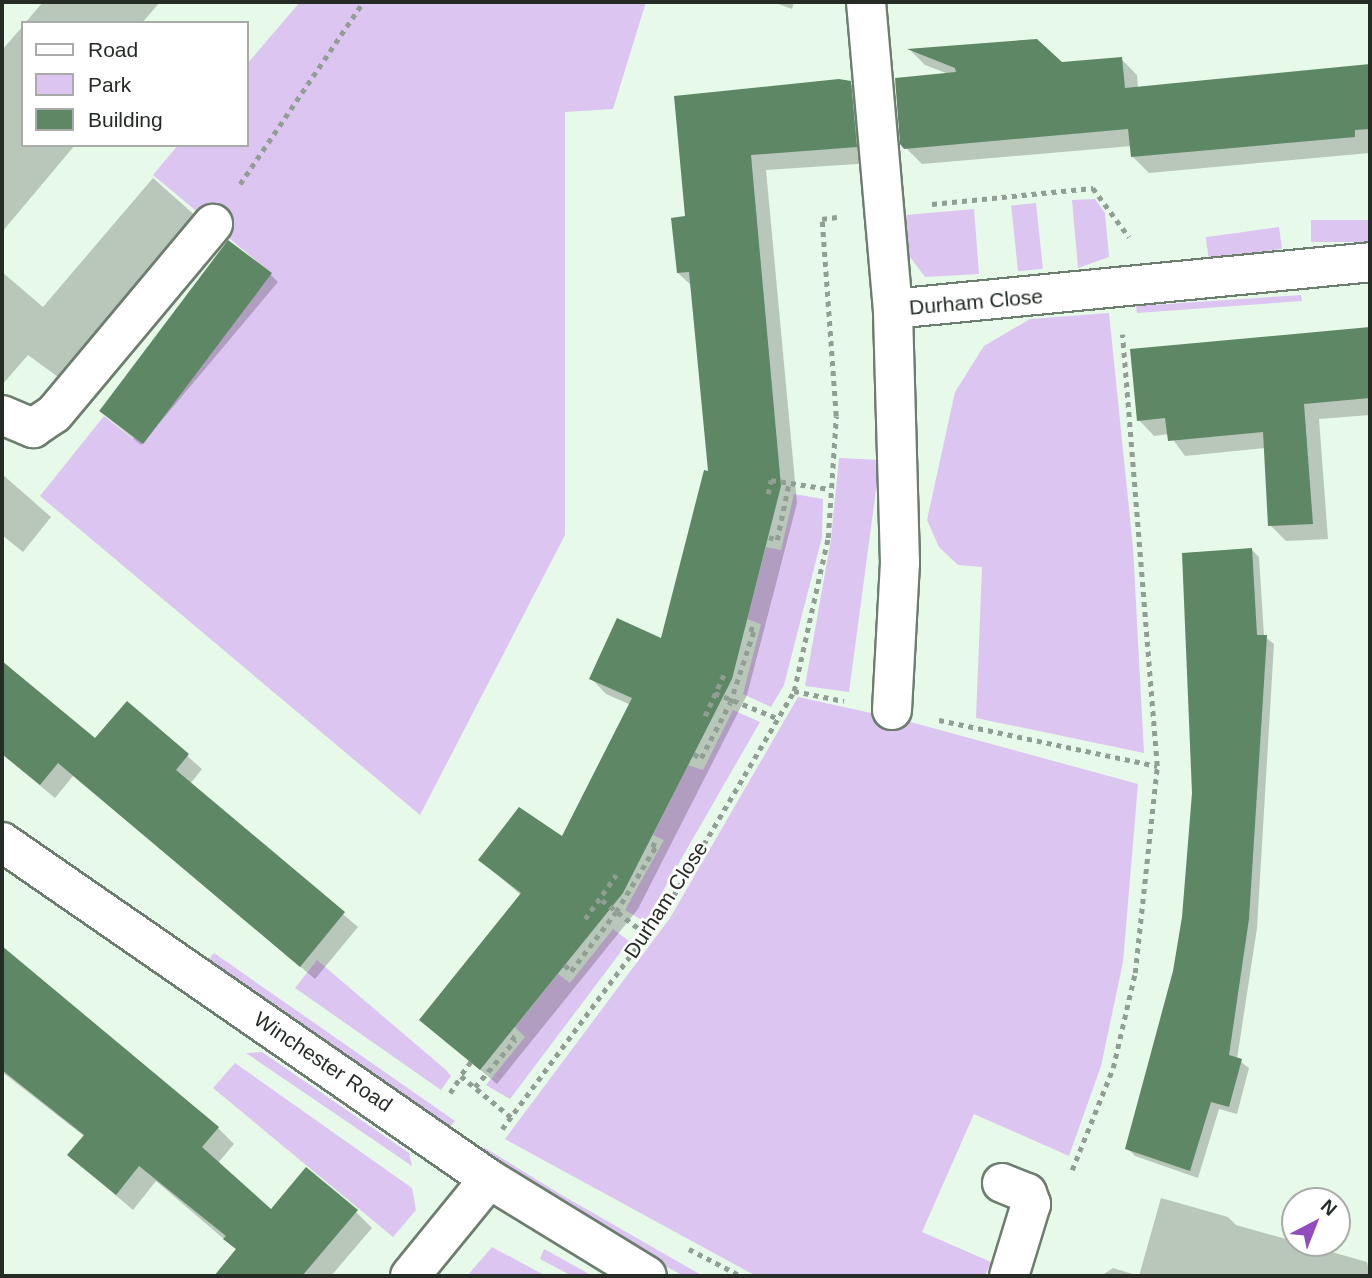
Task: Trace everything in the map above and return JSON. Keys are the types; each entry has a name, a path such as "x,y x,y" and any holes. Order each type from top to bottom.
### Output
{"street":[{"path":"866,2 893,309"},
{"path":"2,415 33,428 54,414 213,224"},
{"name":"Durham Close","path":"892,710 900,563 893,309 1124,289 1370,262"},
{"name":"Winchester Road","path":"2,842 443,1144 489,1179 647,1276"},
{"path":"410,1276 489,1179"},
{"path":"1009,1276 1017,1193"}],"path":[{"path":"213,224 363,2"},
{"path":"1017,1193 1055,1197 1065,1186 1113,1068 1136,973 1157,766 1120,320 1128,237"},
{"path":"768,494 771,480 829,489"},
{"path":"769,537 777,540 789,482"},
{"path":"694,754 701,758 730,703 754,630 745,628"},
{"path":"705,716 725,672"},
{"name":"Durham Close","path":"443,1144 495,1140 667,905 793,691 1157,766"},
{"path":"715,693 730,703 777,718"},
{"path":"565,965 572,971 616,912 656,846 648,843"},
{"path":"585,919 602,900 616,876"},
{"path":"602,900 646,934"},
{"path":"475,1087 515,1040 509,1035"},
{"path":"471,1062 461,1076 511,1117"}],"green space":[{"path":"300,2 646,2 613,109 565,112 565,535 420,815 40,496 104,416 133,439 271,273 153,175 176,147 248,147 248,63"},
{"path":"1095,199 1105,213 1109,257 1078,268 1072,200"},
{"path":"1036,203 1043,269 1018,271 1011,206"},
{"path":"974,209 979,274 925,277 907,253 906,215"},
{"path":"1311,220 1370,220 1370,242 1311,242"},
{"path":"1279,227 1282,249 1209,259 1206,237"},
{"path":"1301,295 1302,301 1137,313 1136,306"},
{"path":"1109,313 1133,548 1144,753 976,718 982,567 958,565 939,547 927,520 955,392 984,346 1030,319"},
{"path":"839,458 880,460 849,692 805,686 831,539"},
{"path":"794,494 823,499 822,537 784,685 771,707 743,694 761,624 747,619 766,547 781,550"},
{"path":"798,697 903,720 1138,784 1123,962 1101,1066 1069,1156 974,1114 922,1232 991,1262 985,1276 756,1276 505,1139 670,918"},
{"path":"733,710 760,722 645,922 625,910 664,840 653,835 688,765 703,770"},
{"path":"613,929 629,941 510,1099 486,1085 525,1037 515,1027 558,974 570,983"},
{"path":"214,953 455,1121 450,1127 208,960"},
{"path":"317,960 446,1070 451,1076 441,1090 295,988"},
{"path":"262,1052 409,1153 412,1166 246,1053"},
{"path":"235,1063 412,1188 416,1210 393,1237 213,1088"},
{"path":"485,1148 703,1276 684,1276 633,1249 475,1151"},
{"path":"492,1247 546,1276 467,1276"},
{"path":"544,1249 593,1276 572,1276 540,1259"}],"building":[{"path":"1037,39 1062,62 1122,57 1125,88 1370,64 1370,129 1355,130 1355,137 1131,157 1128,129 904,149 900,144 895,78 956,72 955,68 907,49"},
{"path":"839,79 851,81 857,147 751,155 781,486 732,679 623,893 480,1070 419,1020 521,893 478,860 519,807 562,836 632,698 589,679 617,618 661,638 704,470 708,471 689,272 677,273 671,218 685,216 674,96"},
{"path":"228,240 272,273 143,444 99,411"},
{"path":"1370,327 1370,398 1304,404 1313,524 1268,526 1263,432 1168,441 1165,418 1137,421 1130,349"},
{"path":"1252,548 1257,635 1267,635 1249,919 1229,1055 1242,1059 1229,1107 1211,1102 1190,1171 1125,1149 1173,971 1182,917 1192,793 1182,553"},
{"path":"2,661 95,738 127,701 189,754 176,770 345,912 300,967 58,763 40,785 2,754"},
{"path":"2,946 219,1127 202,1147 271,1209 306,1167 358,1210 302,1276 214,1276 236,1249 223,1239 226,1236 139,1166 116,1195 67,1155 84,1135 2,1070"}]}
